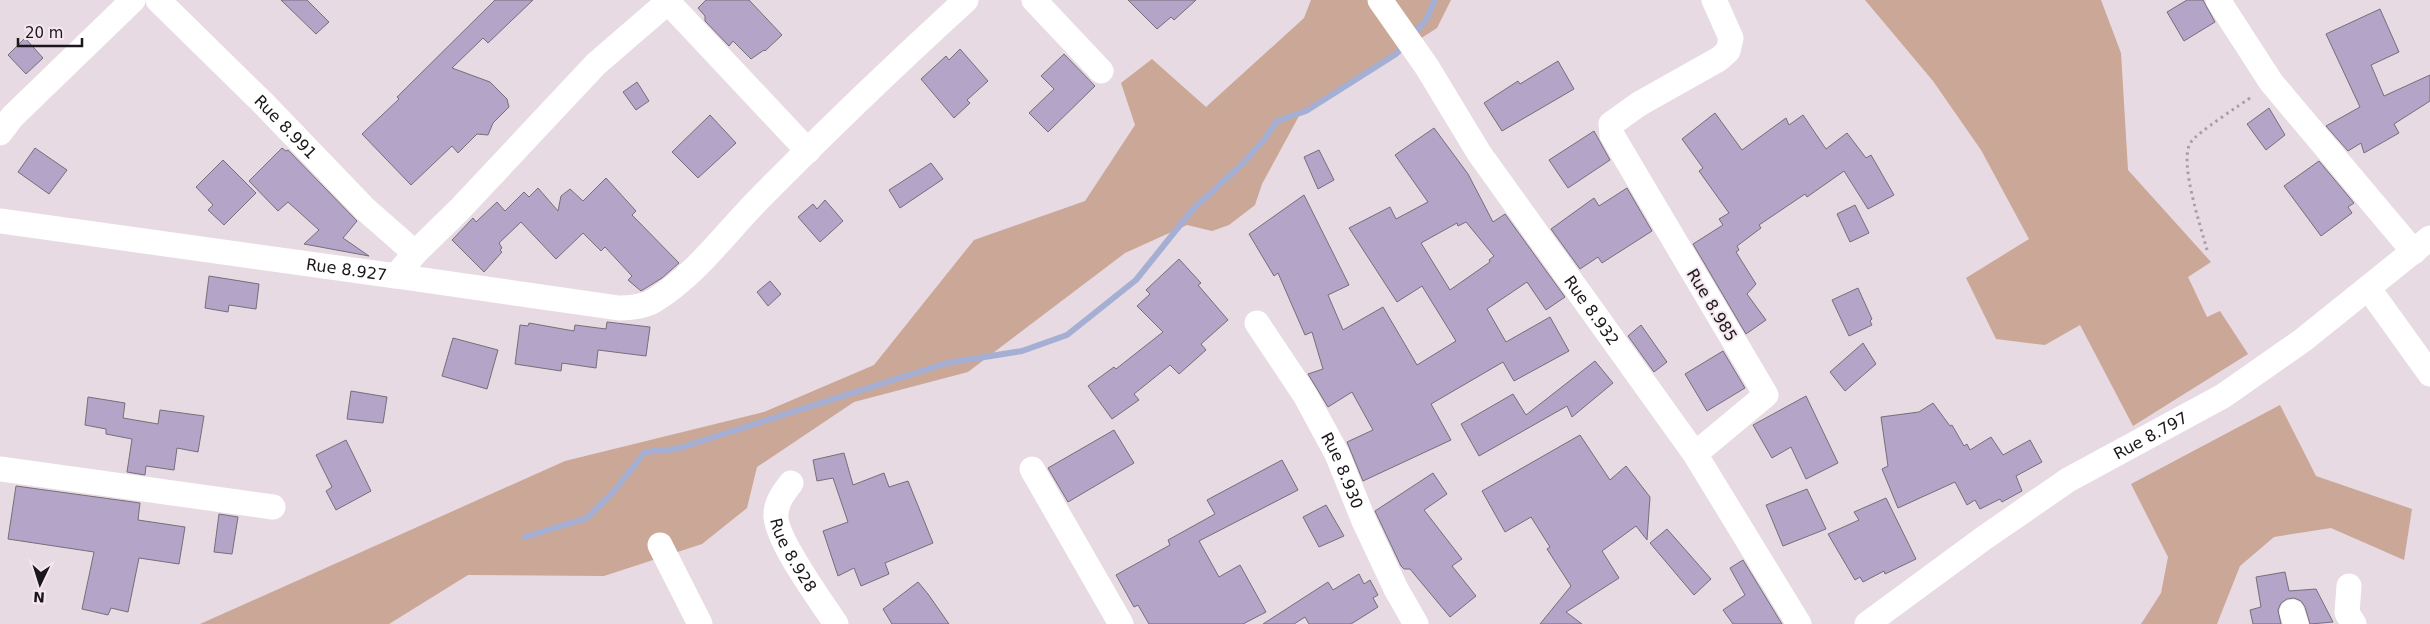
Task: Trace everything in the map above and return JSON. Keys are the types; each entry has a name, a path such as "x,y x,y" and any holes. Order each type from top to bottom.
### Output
{"street":[{"path":"0,134 12,117 134,0"},
{"name":"Rue 8.991","path":"158,0 270,110 365,209 414,253"},
{"path":"396,276 618,308 642,306 655,300 694,270 759,198 966,0"},
{"path":"1034,0 1101,70"},
{"name":"Rue 8.932","path":"1380,0 1427,66 1480,153 1695,454 1799,624"},
{"name":"Rue 8.985","path":"1695,454 1766,395 1612,135 1611,124 1719,59 1728,51 1731,38 1714,0"},
{"path":"2218,0 2271,82 2422,245"},
{"path":"669,1 808,150"},
{"name":"Rue 8.927","path":"0,221 396,276 414,253 459,210 596,64 669,1"},
{"name":"Rue 8.797","path":"1867,624 1984,538 2068,480 2223,396 2303,340 2422,245"},
{"path":"2369,289 2430,374"},
{"name":"Rue 8.930","path":"1257,323 1305,395 1337,454 1368,530 1396,589 1416,624"},
{"path":"0,469 273,507"},
{"path":"1032,469 1120,624"},
{"name":"Rue 8.928","path":"791,483 781,495 775,514 786,546 836,624"},
{"path":"660,545 700,624"},
{"path":"2349,586 2347,613 2354,624"}],"path":[{"path":"2207,250 2189,177 2186,152 2192,140 2271,82"}],"shaded area":[{"path":"1311,0 1451,0 1437,28 1299,116 1262,184 1255,205 1229,225 1212,231 1187,225 1125,253 968,372 854,402 757,467 747,508 702,544 604,576 468,575 389,624 200,624 565,461 764,412 874,365 974,240 1085,201 1135,125 1121,83 1152,59 1206,107 1304,18"},
{"path":"1865,0 2101,0 2121,53 2128,170 2211,262 2188,277 2207,317 2220,311 2248,354 2133,426 2080,325 2045,345 1996,339 1966,278 2029,239 1981,150 1933,81"},
{"path":"2280,405 2316,476 2412,509 2404,560 2331,528 2274,537 2240,566 2217,624 2141,624 2161,593 2168,557 2131,484"}],"building":[{"path":"281,0 307,0 329,22 316,34"},
{"path":"495,0 533,0 488,43 483,38 452,68 490,82 507,99 509,107 493,123 488,135 477,134 458,153 452,146 411,185 362,134 399,99 397,97"},
{"path":"706,0 749,0 782,35 765,51 751,59 733,41 729,46 705,21 705,16 698,8"},
{"path":"1128,0 1196,0 1174,20 1171,17 1157,29"},
{"path":"2187,0 2203,0 2215,22 2184,41 2167,12"},
{"path":"2380,9 2399,52 2371,65 2384,96 2430,75 2430,101 2394,124 2399,133 2364,153 2361,143 2348,151 2326,126 2360,107 2326,34"},
{"path":"25,38 43,58 26,74 8,55"},
{"path":"960,49 988,81 967,100 970,103 954,118 921,79 946,56 949,60"},
{"path":"1064,54 1095,86 1048,132 1029,113 1054,89 1041,76"},
{"path":"1558,61 1574,89 1502,131 1484,103 1518,81 1520,84"},
{"path":"637,82 649,101 636,110 623,92"},
{"path":"2269,108 2285,135 2266,150 2247,124"},
{"path":"1715,113 1742,150 1786,118 1789,125 1803,115 1826,149 1847,133 1866,158 1871,155 1894,195 1868,209 1844,171 1807,197 1805,194 1759,225 1761,228 1737,246 1739,250 1736,252 1756,284 1747,294 1766,320 1746,334 1693,244 1723,225 1719,219 1729,213 1699,171 1703,168 1682,139"},
{"path":"710,115 736,143 698,178 672,152"},
{"path":"1434,128 1468,174 1493,222 1505,214 1565,297 1546,310 1527,282 1487,309 1506,342 1550,317 1569,351 1514,381 1503,362 1431,404 1451,440 1363,481 1347,442 1373,430 1352,392 1328,407 1308,374 1323,369 1312,332 1305,335 1278,273 1274,276 1249,234 1304,195 1349,285 1328,295 1343,330 1383,307 1417,365 1456,341 1422,286 1397,302 1349,228 1390,207 1396,219 1428,202 1395,155","holes":["1466,222 1494,256 1489,260 1490,262 1450,290 1421,243 1457,223 1458,226"]},
{"path":"1594,131 1610,160 1568,188 1549,160"},
{"path":"35,148 67,170 49,194 18,172"},
{"path":"282,148 286,151 288,150 357,221 343,238 369,256 304,244 319,230 288,202 278,211 249,181"},
{"path":"1319,150 1334,180 1318,189 1304,157"},
{"path":"223,160 256,193 224,225 208,210 213,205 196,187"},
{"path":"2319,161 2354,203 2348,207 2352,213 2321,236 2284,186"},
{"path":"931,163 943,179 900,208 889,190"},
{"path":"606,178 636,211 632,215 679,263 662,278 641,291 628,280 632,276 605,247 601,251 583,233 556,259 521,222 499,243 502,252 484,272 452,240 473,218 476,222 497,202 505,211 524,192 529,197 538,188 558,211 561,196 570,189 583,201"},
{"path":"1627,188 1652,231 1602,263 1598,257 1580,269 1551,229 1594,198 1599,206"},
{"path":"825,200 843,221 820,242 798,217 813,204 817,209"},
{"path":"1855,205 1869,233 1850,242 1837,214"},
{"path":"1179,259 1201,283 1198,285 1228,320 1201,344 1206,350 1179,374 1170,365 1134,394 1139,400 1112,419 1088,386 1114,367 1116,369 1163,332 1137,306 1150,294 1146,290"},
{"path":"209,276 259,284 256,309 229,305 228,312 205,308"},
{"path":"770,281 781,294 768,306 757,292"},
{"path":"1858,288 1872,319 1870,321 1872,325 1849,336 1832,300"},
{"path":"607,322 650,327 646,356 598,350 596,368 562,363 561,371 515,364 520,325 528,326 529,323 574,331 575,325 606,329"},
{"path":"1641,325 1667,362 1654,372 1628,336"},
{"path":"453,338 498,350 487,389 442,376"},
{"path":"1863,343 1876,364 1845,391 1830,372"},
{"path":"1723,351 1745,388 1707,411 1685,374"},
{"path":"1595,361 1613,383 1572,417 1567,406 1479,456 1461,424 1513,394 1526,415"},
{"path":"351,391 387,397 383,423 347,419"},
{"path":"1806,396 1838,463 1806,479 1791,447 1772,458 1753,425"},
{"path":"88,397 125,403 123,418 158,424 160,410 204,416 198,452 177,448 174,470 146,466 145,475 127,472 132,439 106,434 106,429 85,425"},
{"path":"1933,403 1950,426 1952,425 1964,446 1967,444 1970,450 1991,437 2003,455 2030,440 2042,462 2016,476 2022,491 2002,502 2000,499 1980,509 1975,500 1967,505 1955,482 1898,508 1882,469 1888,466 1881,417 1919,412"},
{"path":"1114,430 1134,463 1068,502 1048,468"},
{"path":"1580,435 1610,480 1626,466 1650,497 1647,540 1636,526 1602,551 1619,578 1566,612 1582,624 1540,624 1571,586 1547,549 1550,547 1531,517 1505,532 1482,491"},
{"path":"346,440 371,491 336,510 326,491 332,487 316,455"},
{"path":"844,453 853,485 884,473 889,487 908,481 933,543 885,563 889,574 861,586 854,568 838,576 823,531 848,522 833,478 817,481 813,460"},
{"path":"1282,460 1298,490 1199,541 1219,577 1240,565 1266,612 1243,624 1149,624 1138,605 1134,607 1116,575 1170,545 1168,540 1215,514 1207,500"},
{"path":"1433,473 1447,494 1424,510 1462,559 1452,566 1476,596 1450,617 1410,569 1404,569 1401,566 1375,511"},
{"path":"16,486 140,503 138,520 185,527 179,564 139,558 128,612 111,608 108,615 82,609 94,552 8,539"},
{"path":"1807,489 1826,529 1783,546 1766,505"},
{"path":"1886,498 1916,559 1885,574 1884,571 1863,582 1860,577 1855,580 1828,534 1859,520 1854,512"},
{"path":"1326,505 1344,536 1319,547 1303,517"},
{"path":"219,514 238,517 232,554 214,552"},
{"path":"1667,529 1711,579 1694,595 1650,543"},
{"path":"1743,560 1782,624 1733,624 1723,610 1745,595 1730,568"},
{"path":"2285,572 2289,591 2316,589 2333,622 2310,624 2305,607 2301,601 2294,598 2287,599 2281,603 2278,610 2281,624 2253,624 2250,610 2261,607 2256,577"},
{"path":"1359,574 1364,584 1370,580 1378,595 1373,598 1378,607 1351,624 1309,624 1305,617 1294,624 1263,624 1328,582 1333,590"},
{"path":"918,582 949,624 892,624 883,609"}],"waterway":[{"path":"1411,37 1426,20 1435,0"},
{"path":"525,537 587,518 614,491 645,452 676,449 947,363 1022,351 1067,335 1136,280 1193,209 1240,166 1264,140 1277,121 1306,111 1396,54 1405,45"}]}
